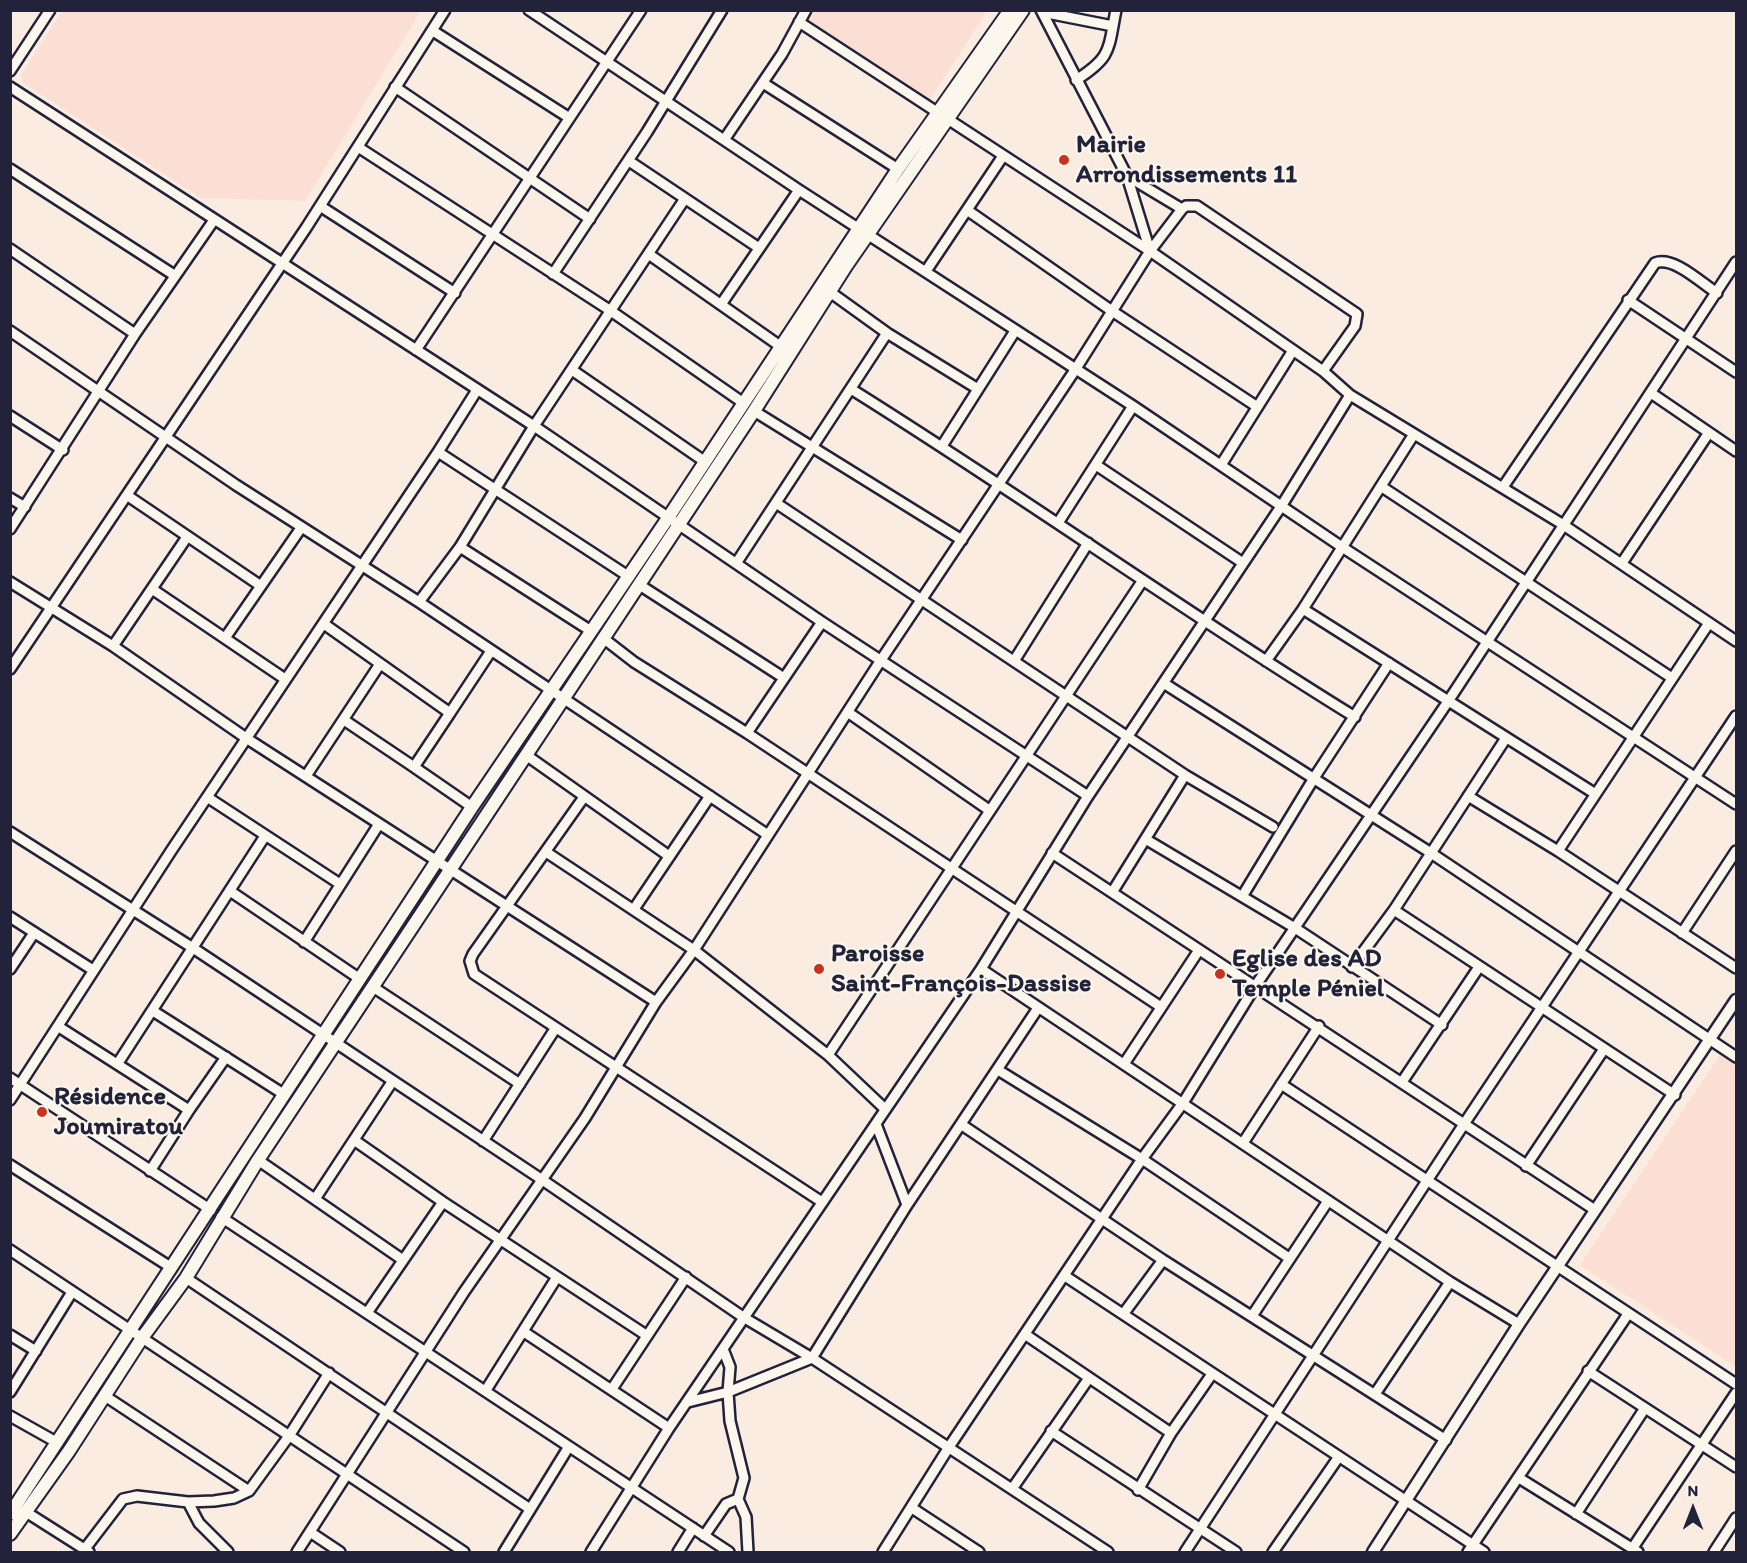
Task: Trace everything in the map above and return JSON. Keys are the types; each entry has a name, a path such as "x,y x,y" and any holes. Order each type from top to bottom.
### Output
{"main road":[{"path":"16,1509 105,1396 142,1338 186,1278 216,1214 322,1036 472,807 628,576 673,521 754,411 830,292 898,169 944,116 1010,10"},
{"path":"10,1534 16,1509 130,1330 172,1268 258,1160 564,699 638,584 704,461 742,402 944,116 1023,10"}],"street":[{"path":"10,71 50,10"},
{"path":"10,669 128,496 320,206 445,10"},
{"path":"530,10 799,190 926,271 1015,332 1133,406 1342,547 1737,804"},
{"path":"416,350 494,236 568,117 641,10"},
{"path":"553,274 628,161 722,10"},
{"path":"724,140 763,83 806,10"},
{"path":"1076,80 1096,67 1107,55 1116,10"},
{"path":"1042,11 1113,27"},
{"path":"1042,11 1127,176 1150,251"},
{"path":"799,22 1150,251 1292,352 1323,371 1350,395 1562,524 1737,641"},
{"path":"433,31 568,117"},
{"path":"763,83 898,169"},
{"path":"10,87 280,264 534,426 822,622 1088,796"},
{"path":"395,87 590,219"},
{"path":"358,147 611,311 742,402"},
{"path":"926,271 1003,156"},
{"path":"628,161 759,248"},
{"path":"10,169 174,275"},
{"path":"1127,176 1182,209"},
{"path":"723,303 799,190"},
{"path":"419,602 460,547 534,426 650,255 684,200"},
{"path":"320,206 455,293"},
{"path":"297,1552 500,1239 585,1118 656,1002 694,950 849,713 881,660 1075,370 1150,251 1182,209 1197,206 1357,314 1355,326 1323,371"},
{"path":"967,210 1112,311 1256,406"},
{"path":"10,529 63,450 135,334 214,220"},
{"path":"10,249 135,334"},
{"path":"650,255 723,303 780,346"},
{"path":"1503,487 1650,268 1660,261 1672,264 1717,294"},
{"path":"883,1552 949,1447 1142,1159 1183,1103 1256,985 1370,813 1449,700 1562,524 1737,262"},
{"path":"830,292 887,333 978,389"},
{"path":"1628,300 1737,372"},
{"path":"10,331 301,528 419,602 768,835"},
{"path":"942,446 1015,332"},
{"path":"737,562 887,333"},
{"path":"1221,465 1292,352"},
{"path":"572,370 704,461"},
{"path":"851,389 942,446 1204,623 1355,717"},
{"path":"10,1100 207,796 324,624 477,390"},
{"path":"1651,393 1737,452"},
{"path":"591,1552 669,1428 743,1317 981,969 1088,796 1166,684 1350,395"},
{"path":"1058,523 1133,406"},
{"path":"754,411 962,540"},
{"path":"10,416 63,450"},
{"path":"1266,661 1303,609 1414,434"},
{"path":"1622,563 1708,434"},
{"path":"438,452 628,576"},
{"path":"1096,465 1243,563"},
{"path":"1382,487 1672,678"},
{"path":"128,496 261,586"},
{"path":"10,498 25,507"},
{"path":"776,503 921,602 1065,694 1185,775 1274,827"},
{"path":"225,638 301,528"},
{"path":"113,646 187,537"},
{"path":"1014,661 1088,543"},
{"path":"460,547 591,631"},
{"path":"828,1055 1065,694 1143,580"},
{"path":"10,582 52,606 246,738 656,1002"},
{"path":"638,584 784,678"},
{"path":"153,589 285,679"},
{"path":"1303,609 1594,793"},
{"path":"747,734 822,622"},
{"path":"1558,851 1594,793 1634,738 1709,622"},
{"path":"324,624 450,713"},
{"path":"603,638 634,662 809,774 950,870 1161,1007"},
{"path":"414,767 491,651"},
{"path":"1243,896 1314,778 1389,663"},
{"path":"306,776 380,664"},
{"path":"1166,684 1370,813 1737,1058"},
{"path":"849,713 989,810"},
{"path":"1185,1552 1202,1530 1313,1353 1736,717"},
{"path":"344,720 472,807"},
{"path":"1352,967 1394,910 1506,738"},
{"path":"526,755 669,856"},
{"path":"1113,891 1147,840 1185,775"},
{"path":"207,796 340,884"},
{"path":"634,909 710,796"},
{"path":"1468,796 1558,851 1737,969"},
{"path":"584,797 473,954 471,967 482,981 822,1202"},
{"path":"304,942 378,824"},
{"path":"10,832 193,948 322,1036 483,1140 743,1317 812,1358 949,1447 1097,1550 1108,1552"},
{"path":"118,1063 265,836"},
{"path":"1147,840 1295,928 1442,1025"},
{"path":"1682,933 1737,850"},
{"path":"546,852 694,950 828,1055 885,1109"},
{"path":"1052,853 1319,1026 1464,1125 1595,1210"},
{"path":"230,891 360,979"},
{"path":"1394,910 1675,1095"},
{"path":"10,917 93,970"},
{"path":"10,969 34,933"},
{"path":"1124,1064 1199,950"},
{"path":"1402,1082 1442,1025 1479,966"},
{"path":"981,969 1450,1282 1519,1324"},
{"path":"373,987 520,1084"},
{"path":"1373,1552 1519,1324 1737,1000"},
{"path":"688,1402 728,1392 812,1358 907,1205 1038,1008"},
{"path":"153,1011 285,1095"},
{"path":"1243,1143 1319,1026"},
{"path":"59,1027 189,1110"},
{"path":"483,1140 555,1029"},
{"path":"1526,1166 1604,1049"},
{"path":"150,1171 226,1058"},
{"path":"998,1070 1142,1159 1288,1258"},
{"path":"10,1078 729,1552"},
{"path":"315,1199 392,1082"},
{"path":"1281,1084 1737,1384"},
{"path":"876,1124 907,1205"},
{"path":"962,1125 1163,1260 1313,1353 1446,1440"},
{"path":"354,1140 443,1202 646,1335"},
{"path":"258,1160 404,1260"},
{"path":"10,1165 172,1268"},
{"path":"1252,1316 1288,1258 1328,1201"},
{"path":"367,1313 443,1202"},
{"path":"10,1250 464,1552"},
{"path":"1124,1313 1163,1260"},
{"path":"1065,1276 1124,1313 1470,1549 1484,1552"},
{"path":"486,1390 557,1277"},
{"path":"612,1389 686,1277"},
{"path":"186,1278 530,1509"},
{"path":"1375,1394 1450,1282"},
{"path":"10,1392 72,1292"},
{"path":"1470,1549 1628,1314"},
{"path":"524,1332 669,1428"},
{"path":"10,1335 36,1351"},
{"path":"1026,1335 1171,1433"},
{"path":"723,1349 730,1367 728,1392 730,1421 744,1478 738,1499 747,1516 748,1552"},
{"path":"1588,1371 1737,1467"},
{"path":"16,1509 87,1551 123,1499 137,1496 188,1502 234,1498 249,1491 289,1436 329,1373"},
{"path":"1138,1490 1171,1433 1212,1374"},
{"path":"1012,1489 1089,1378"},
{"path":"1519,1478 1635,1551 1737,1393"},
{"path":"105,1396 249,1491"},
{"path":"1576,1514 1646,1408"},
{"path":"10,1416 58,1443"},
{"path":"1052,1431 1138,1490 1236,1552"},
{"path":"504,1552 568,1448"},
{"path":"1273,1552 1338,1458"},
{"path":"704,1536 726,1504 738,1499"},
{"path":"188,1502 199,1523 228,1552"},
{"path":"912,1508 975,1551"},
{"path":"1714,1552 1737,1518"},
{"path":"678,1552 693,1528"},
{"path":"310,1532 340,1552"}],"shaded area":[{"path":"62,11 421,11 305,201 201,198 23,83 21,75"},
{"path":"815,11 987,11 928,103 806,22"},
{"path":"1720,1055 1736,1066 1736,1367 1580,1265"}],"place":[{"name":"Mairie Arrondissements 11","path":"1064,160"},
{"name":"Paroisse Saint-François-Dassise","path":"819,969"},
{"name":"Eglise des AD Temple Péniel","path":"1220,974"},
{"name":"Résidence Joumiratou","path":"42,1112"}]}
